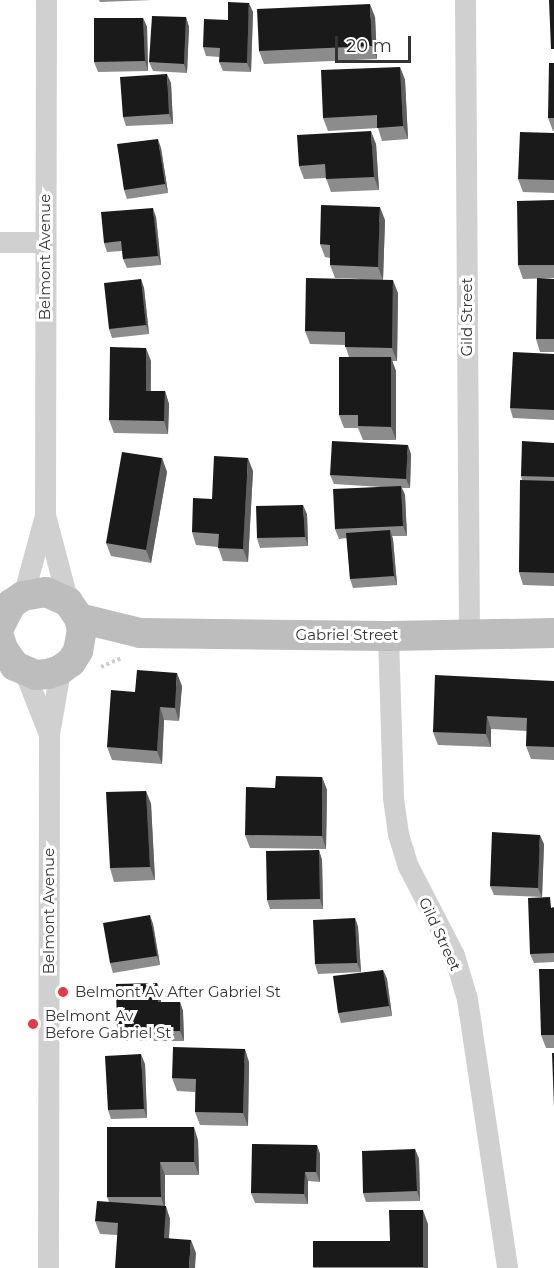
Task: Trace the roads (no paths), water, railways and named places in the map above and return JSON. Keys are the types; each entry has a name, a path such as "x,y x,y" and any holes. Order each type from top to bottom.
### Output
{"street":[{"name":"Belmont Avenue","path":"45,0 45,515 74,610"},
{"name":"Gild Street","path":"465,0 469,633"},
{"path":"0,242 45,242"},
{"name":"Belmont Avenue","path":"4,627 45,515"},
{"path":"46,592 74,610 82,640 69,661 36,675 15,666 4,627 46,592"},
{"name":"Gabriel Street","path":"74,610 140,633 388,636 554,633"},
{"name":"Gabriel Street","path":"69,661 140,633"},
{"name":"Gild Street","path":"388,636 393,798 398,834 408,866 454,955 467,999 507,1268"},
{"name":"Belmont Avenue","path":"48,1268 49,734 69,661"},
{"name":"Belmont Avenue","path":"24,671 49,734"}],"place":[{"name":"Belmont Av After Gabriel St","path":"63,992"},
{"name":"Belmont Av Before Gabriel St","path":"33,1024"}]}
